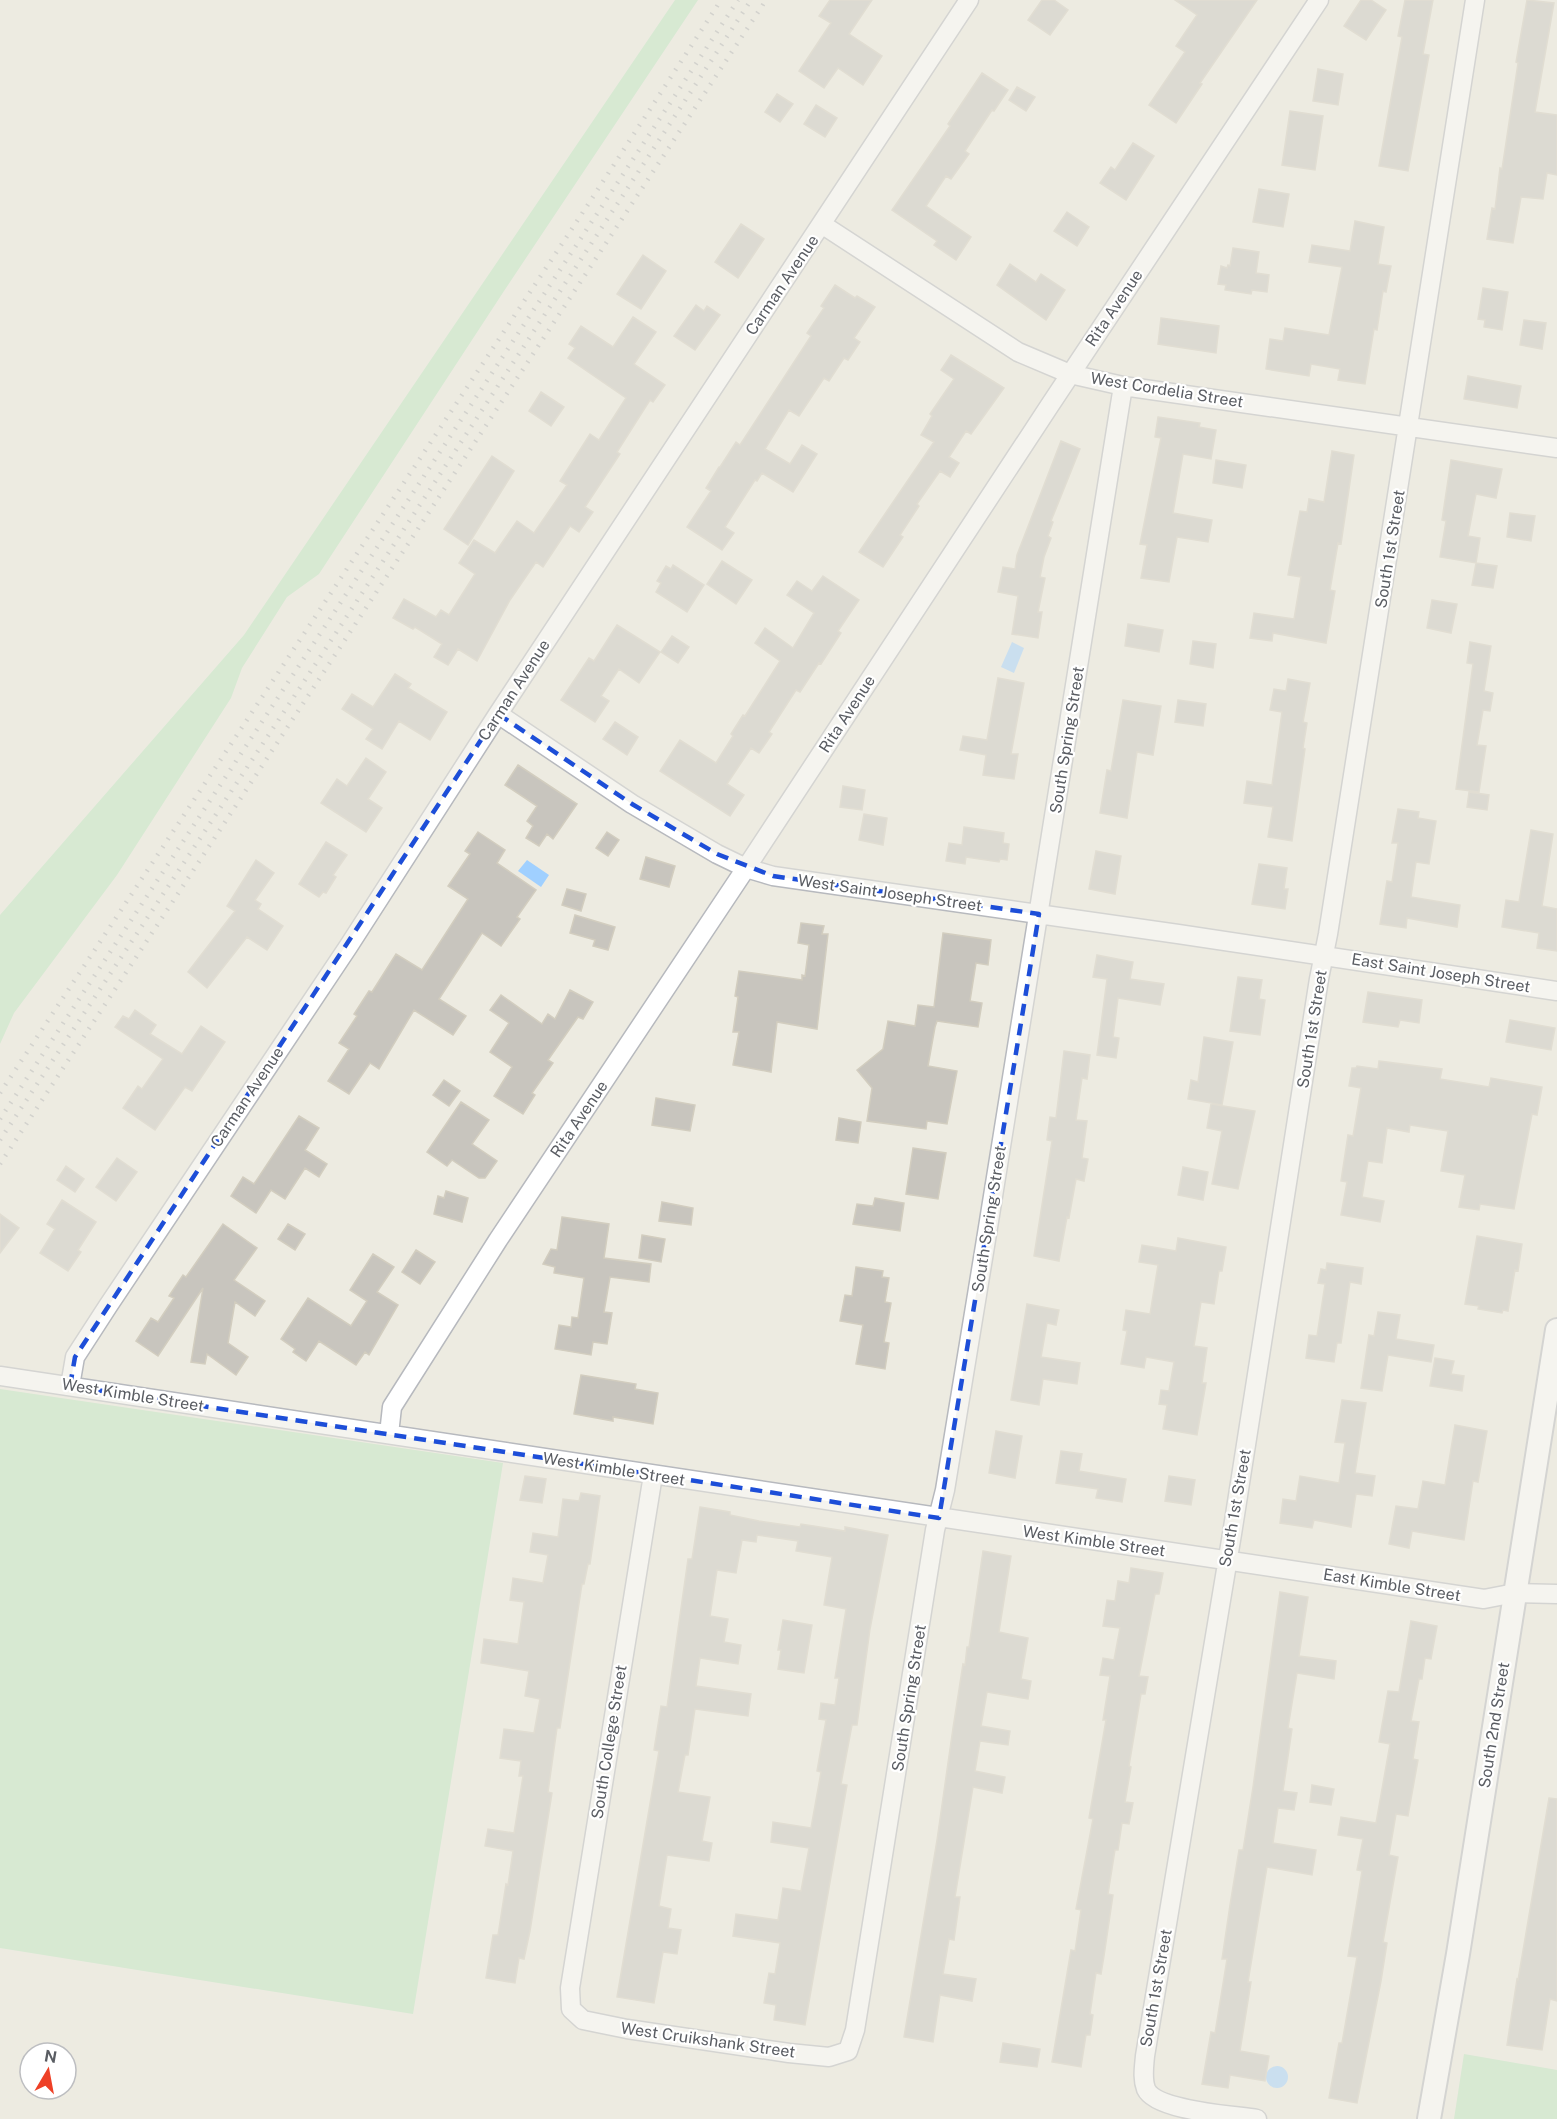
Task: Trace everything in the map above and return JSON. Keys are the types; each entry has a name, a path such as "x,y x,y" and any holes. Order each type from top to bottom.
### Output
{"street":[{"name":"Carman Avenue","path":"70,1386 75,1357 348,947 498,714 823,225 969,0"},
{"name":"Rita Avenue","path":"389,1434 392,1407 498,1240 1319,0"},
{"name":"South 1st Street","path":"1257,2119 1180,2108 1153,2098 1147,2091 1143,2078 1145,2056 1319,979 1325,956 1475,0"},
{"name":"West Cordelia Street","path":"823,225 998,341 1043,364 1070,374 1123,386 1557,448"},
{"name":"South Spring Street","path":"848,2051 855,2030 935,1530 939,1518 1039,914 1123,386"},
{"name":"West Saint Joseph Street","path":"498,714 615,794 717,854 746,868 789,879 1325,956"},
{"name":"East Saint Joseph Street","path":"1325,956 1557,991"},
{"name":"South 2nd Street","path":"1429,2119 1458,1954 1557,1330"},
{"name":"West Kimble Street","path":"0,1376 939,1518 1227,1559"},
{"name":"South College Street","path":"571,2009 570,1988 652,1475"},
{"name":"East Kimble Street","path":"1227,1559 1484,1599 1515,1593 1557,1594"},
{"name":"West Cruikshank Street","path":"571,2009 583,2020 627,2029 829,2057 848,2051"}],"highlighted area":[{"path":"498,714 632,804 717,854 773,876 1039,914 939,1518 70,1386 75,1357"}],"green space":[{"path":"675,0 698,0 319,574 287,597 242,668 231,698 117,875 14,1013 0,1044 0,915 244,635"},
{"path":"0,1389 503,1463 413,2014 0,1948"},
{"path":"1464,2054 1557,2070 1557,2119 1454,2119"}],"water":[{"path":"1012,642 1024,648 1014,673 1001,667"},
{"path":"527,860 549,875 541,887 518,871"},
{"path":"1277,2066 1285,2069 1288,2077 1285,2085 1277,2088 1269,2085 1266,2077 1269,2069"}],"building":[{"path":"830,0 872,0 849,34 882,56 863,85 838,68 824,88 799,71 831,23 819,16"},
{"path":"1042,0 1054,0 1068,10 1050,35 1028,20"},
{"path":"1175,0 1257,0 1200,83 1202,84 1176,123 1149,105 1185,52 1176,46 1197,15"},
{"path":"1361,0 1371,0 1386,10 1366,40 1344,26"},
{"path":"1405,0 1433,0 1423,54 1429,55 1408,171 1379,166 1402,37 1398,36"},
{"path":"1527,0 1554,3 1535,112 1557,115 1557,175 1547,173 1543,199 1521,197 1513,243 1487,239 1492,208 1495,209 1500,168 1502,169 1518,63 1516,62"},
{"path":"1318,69 1343,74 1338,105 1313,101"},
{"path":"982,73 1008,90 965,151 969,154 951,179 946,176 926,206 971,237 956,260 934,245 937,241 892,210 950,126 948,124"},
{"path":"1017,87 1035,97 1026,111 1009,100"},
{"path":"777,94 793,104 780,122 765,112"},
{"path":"816,105 837,118 825,137 804,124"},
{"path":"1290,111 1323,116 1315,170 1282,165"},
{"path":"1133,143 1154,156 1126,200 1100,183 1111,167 1115,170"},
{"path":"1259,189 1289,194 1283,227 1253,222"},
{"path":"1067,212 1089,227 1077,246 1054,231"},
{"path":"1355,221 1384,227 1378,264 1391,266 1386,292 1383,291 1377,330 1374,329 1365,384 1338,380 1340,369 1311,364 1309,376 1266,369 1270,339 1283,341 1285,328 1329,335 1342,267 1309,262 1312,245 1350,251"},
{"path":"741,224 764,239 738,278 715,262"},
{"path":"1233,248 1259,252 1256,273 1269,275 1267,292 1252,290 1251,294 1225,290 1226,285 1218,284 1221,266 1227,268 1228,265 1230,266"},
{"path":"643,255 666,271 641,309 617,294"},
{"path":"1010,264 1036,282 1041,274 1065,290 1046,320 997,285"},
{"path":"835,285 875,307 854,338 860,342 848,360 844,358 829,381 824,378 799,416 789,410 765,449 790,464 802,445 817,454 793,492 762,473 757,481 755,480 725,527 734,533 722,550 687,527 711,491 706,488 719,467 736,442 740,445 811,336 807,333 824,308 821,306"},
{"path":"1483,288 1508,292 1502,330 1484,327 1485,320 1478,319"},
{"path":"696,305 704,311 707,306 720,315 695,350 674,336"},
{"path":"633,317 656,332 634,364 665,385 653,402 650,400 617,452 620,454 585,507 593,512 579,532 570,526 543,567 536,562 510,600 477,661 458,649 448,665 434,657 442,644 415,627 413,629 393,618 404,599 436,617 441,610 449,615 475,574 459,563 474,540 495,553 517,521 534,533 567,485 560,481 590,434 599,440 626,398 568,358 575,348 569,344 581,326 613,347"},
{"path":"1161,318 1219,326 1216,353 1158,344"},
{"path":"1524,320 1546,323 1542,349 1520,345"},
{"path":"951,355 1004,388 971,434 966,431 949,457 959,463 950,477 940,471 917,504 919,506 900,535 903,537 883,567 859,552 934,442 921,435 932,416 930,414 954,379 941,370"},
{"path":"1468,376 1521,386 1517,408 1464,399"},
{"path":"541,392 564,407 551,426 529,411"},
{"path":"1158,417 1200,423 1199,427 1216,430 1211,459 1183,454 1173,513 1212,520 1208,542 1177,537 1169,582 1141,578 1147,545 1140,544 1161,438 1155,437"},
{"path":"1061,441 1080,449 1051,521 1053,522 1048,536 1051,538 1040,577 1045,578 1038,612 1042,612 1038,638 1012,634 1018,596 998,592 1003,567 1015,569 1017,555"},
{"path":"1332,451 1354,455 1341,544 1338,543 1330,590 1335,591 1326,643 1273,633 1272,641 1250,638 1254,613 1294,619 1301,577 1288,575 1300,511 1307,512 1309,499 1324,502"},
{"path":"492,456 514,471 468,545 444,529"},
{"path":"1216,460 1246,465 1242,488 1213,483"},
{"path":"1451,460 1502,469 1496,498 1476,494 1468,536 1480,538 1476,563 1440,557 1446,521 1442,520"},
{"path":"1510,513 1535,516 1531,541 1507,537"},
{"path":"722,561 752,580 736,604 707,584"},
{"path":"1476,563 1497,566 1493,588 1472,585"},
{"path":"673,565 704,585 687,612 656,592 661,583 657,581 666,566 671,569"},
{"path":"823,576 859,600 838,631 841,633 821,664 819,663 800,692 796,690 769,732 772,734 759,753 751,748 727,784 744,795 730,816 660,771 680,740 716,763 733,736 731,734 780,661 755,643 765,628 793,648 814,613 787,595 797,581 812,591"},
{"path":"1432,600 1457,604 1451,633 1427,628"},
{"path":"1128,624 1163,630 1159,652 1125,646"},
{"path":"617,625 660,652 639,683 619,669 601,696 609,701 595,722 561,700 589,658 594,661"},
{"path":"672,636 689,647 678,663 661,652"},
{"path":"1193,641 1216,644 1213,668 1190,664"},
{"path":"1470,642 1491,646 1484,691 1493,693 1490,711 1483,710 1477,745 1486,746 1479,792 1456,789 1473,664 1467,663"},
{"path":"395,674 411,684 408,688 447,712 430,740 399,721 382,749 366,739 373,729 342,709 352,694 373,707"},
{"path":"998,678 1024,683 1011,754 1018,754 1014,779 983,775 986,755 960,750 963,736 987,740"},
{"path":"1288,679 1310,683 1303,722 1307,723 1303,748 1305,749 1292,841 1268,837 1273,807 1244,803 1247,781 1272,785 1282,712 1270,710 1274,689 1286,691"},
{"path":"1123,700 1161,706 1153,755 1137,752 1127,818 1100,813 1107,770 1111,771"},
{"path":"1178,700 1206,704 1203,726 1175,722"},
{"path":"615,722 638,737 627,755 603,739"},
{"path":"366,758 386,772 368,799 382,808 366,832 321,803 337,779 347,786"},
{"path":"518,765 577,804 553,839 547,834 539,846 526,838 533,826 527,821 537,806 505,785"},
{"path":"843,786 865,790 862,810 840,807"},
{"path":"1469,792 1489,795 1487,810 1467,807"},
{"path":"1398,809 1419,812 1418,818 1436,821 1429,864 1416,862 1411,897 1460,905 1457,927 1407,918 1406,928 1380,924 1387,881 1392,882 1398,843 1392,843"},
{"path":"864,814 887,818 883,845 859,840"},
{"path":"964,827 1004,833 1003,843 1009,844 1007,860 1000,859 999,862 966,857 965,864 946,861 949,843 962,845"},
{"path":"1531,830 1553,834 1542,906 1557,909 1557,951 1537,948 1539,933 1502,927 1506,900 1519,902"},
{"path":"478,832 505,850 497,863 536,890 517,917 520,919 501,946 482,933 439,999 466,1016 453,1035 414,1010 379,1069 370,1063 349,1094 328,1081 349,1049 339,1043 357,1016 354,1014 369,991 372,992 396,954 422,970 468,899 448,886 470,854 465,851"},
{"path":"607,832 619,840 608,856 596,848"},
{"path":"326,842 347,855 333,875 336,877 326,893 323,892 319,897 299,884"},
{"path":"1096,851 1121,856 1115,894 1089,889"},
{"path":"646,857 675,866 669,887 640,879"},
{"path":"256,860 274,873 255,900 261,904 258,909 283,926 267,950 247,937 207,988 188,972 235,911 227,906"},
{"path":"1259,864 1287,868 1284,889 1288,889 1285,909 1252,904"},
{"path":"567,889 586,894 581,911 562,905"},
{"path":"575,915 615,927 608,950 593,946 595,940 570,933"},
{"path":"801,923 824,926 822,934 828,934 817,1029 777,1022 771,1072 733,1065 739,1032 733,1032 739,971 802,980 802,975 805,976 809,945 798,943"},
{"path":"943,933 991,940 988,965 976,963 970,1001 982,1003 978,1027 937,1021 935,1027 928,1066 957,1071 947,1124 927,1121 926,1129 867,1121 872,1088 857,1070 883,1049 888,1021 915,1026 918,1005 934,1007"},
{"path":"1097,955 1133,962 1130,979 1164,984 1160,1005 1118,998 1113,1037 1119,1038 1116,1058 1097,1055 1107,979 1093,977"},
{"path":"1238,977 1262,980 1259,999 1265,1000 1260,1035 1230,1031"},
{"path":"570,990 593,1002 583,1019 578,1017 548,1060 553,1063 532,1093 535,1095 523,1114 494,1096 512,1067 490,1052 509,1023 490,1010 501,995 542,1024 548,1014 555,1019"},
{"path":"1368,992 1422,1000 1419,1023 1400,1020 1398,1027 1363,1022"},
{"path":"135,1010 156,1025 150,1034 182,1054 201,1026 225,1042 192,1091 185,1087 155,1130 123,1108 138,1086 142,1089 163,1059 115,1027 123,1016 129,1019"},
{"path":"1510,1020 1555,1028 1551,1050 1506,1042"},
{"path":"1204,1037 1233,1042 1222,1105 1188,1099 1191,1080 1198,1082"},
{"path":"1064,1051 1090,1055 1087,1079 1082,1078 1076,1120 1087,1121 1082,1158 1088,1159 1084,1181 1076,1179 1059,1261 1034,1256 1052,1141 1047,1140 1050,1117 1056,1118"},
{"path":"1379,1061 1442,1069 1440,1079 1489,1087 1491,1078 1542,1087 1537,1115 1532,1114 1514,1209 1480,1204 1479,1210 1459,1207 1465,1175 1441,1171 1448,1131 1410,1125 1409,1132 1387,1128 1382,1163 1368,1161 1362,1197 1384,1201 1380,1222 1341,1215 1347,1182 1341,1181 1348,1135 1353,1136 1361,1088 1349,1086 1352,1068 1357,1066 1378,1069"},
{"path":"444,1080 460,1091 449,1106 433,1095"},
{"path":"656,1098 695,1105 690,1131 652,1125"},
{"path":"461,1102 489,1120 472,1144 497,1161 485,1178 479,1178 452,1160 447,1166 427,1152"},
{"path":"1211,1104 1255,1111 1238,1189 1212,1184 1222,1131 1207,1128"},
{"path":"299,1116 319,1128 305,1150 327,1164 319,1177 305,1168 285,1199 271,1190 256,1213 231,1196 243,1177 254,1184"},
{"path":"839,1118 861,1122 858,1143 836,1140"},
{"path":"913,1148 946,1153 938,1199 906,1194"},
{"path":"117,1158 137,1172 116,1201 96,1187"},
{"path":"66,1166 84,1179 75,1192 57,1180"},
{"path":"1183,1167 1208,1172 1203,1200 1178,1195"},
{"path":"446,1191 468,1198 462,1222 434,1214 438,1196 444,1198"},
{"path":"875,1198 904,1203 900,1231 853,1224 857,1204 873,1206"},
{"path":"62,1200 96,1222 78,1250 81,1252 68,1271 40,1253 55,1229 47,1224"},
{"path":"662,1202 693,1208 691,1225 659,1221"},
{"path":"0,1214 19,1228 0,1253"},
{"path":"562,1217 609,1224 604,1258 651,1264 649,1282 610,1277 604,1312 612,1313 607,1344 593,1342 591,1355 555,1349 559,1325 571,1327 572,1317 578,1318 584,1278 554,1273 555,1267 543,1264 551,1249 557,1250"},
{"path":"223,1224 257,1248 234,1280 265,1301 255,1316 235,1302 228,1343 248,1357 236,1375 207,1354 205,1364 191,1362 203,1288 158,1356 136,1341 151,1318 158,1322 174,1298 169,1296 183,1275 186,1277"},
{"path":"288,1224 305,1234 295,1250 278,1239"},
{"path":"642,1235 665,1239 661,1262 639,1258"},
{"path":"1477,1236 1522,1244 1508,1311 1503,1310 1502,1313 1465,1304"},
{"path":"1178,1238 1226,1247 1222,1271 1219,1271 1214,1304 1201,1302 1194,1346 1207,1348 1202,1383 1206,1383 1197,1435 1163,1429 1167,1405 1159,1404 1161,1390 1169,1391 1174,1362 1146,1357 1144,1368 1121,1364 1127,1331 1123,1330 1126,1310 1150,1314 1158,1265 1139,1262 1142,1245 1176,1251"},
{"path":"416,1250 435,1262 420,1284 402,1272"},
{"path":"373,1254 394,1267 377,1292 398,1305 369,1355 365,1352 356,1365 319,1341 306,1361 293,1352 295,1349 281,1339 308,1298 351,1326 367,1301 350,1290"},
{"path":"1327,1263 1363,1268 1361,1284 1350,1282 1341,1343 1337,1343 1334,1362 1306,1358 1309,1335 1317,1336 1325,1284 1318,1283 1321,1269 1326,1270"},
{"path":"856,1267 883,1271 882,1277 889,1278 885,1302 891,1303 884,1342 889,1343 885,1369 856,1364 863,1325 840,1321 845,1295 852,1296"},
{"path":"1027,1304 1059,1310 1056,1325 1047,1323 1041,1357 1080,1363 1077,1384 1043,1379 1039,1405 1011,1400"},
{"path":"1378,1312 1400,1315 1396,1339 1434,1345 1431,1362 1388,1355 1382,1391 1361,1388 1369,1335 1374,1336"},
{"path":"1435,1358 1454,1361 1451,1374 1464,1376 1462,1391 1430,1386"},
{"path":"581,1375 636,1384 635,1389 658,1393 653,1424 613,1417 613,1421 574,1414"},
{"path":"1342,1400 1366,1403 1355,1473 1375,1476 1372,1496 1356,1494 1351,1527 1314,1520 1312,1528 1280,1523 1283,1499 1296,1501 1300,1476 1339,1483 1345,1443 1335,1442"},
{"path":"1455,1425 1487,1431 1478,1482 1473,1481 1464,1540 1412,1531 1409,1548 1389,1544 1396,1506 1418,1509 1423,1481 1445,1485"},
{"path":"996,1431 1022,1436 1015,1478 989,1473"},
{"path":"1061,1451 1082,1454 1079,1471 1126,1479 1122,1502 1096,1498 1098,1489 1056,1483"},
{"path":"525,1476 546,1479 542,1503 520,1500"},
{"path":"1169,1476 1195,1480 1191,1505 1165,1501"},
{"path":"581,1493 600,1496 590,1564 588,1564 584,1584 582,1584 560,1728 557,1728 548,1792 552,1793 530,1931 524,1959 519,1958 515,1983 486,1978 493,1935 498,1935 513,1851 485,1846 488,1829 514,1833 523,1776 519,1776 521,1761 500,1758 504,1729 534,1733 540,1699 525,1696 529,1671 481,1663 484,1639 518,1644 524,1602 510,1600 513,1578 543,1583 548,1555 530,1552 533,1533 558,1537 563,1499 579,1501"},
{"path":"700,1507 730,1512 730,1515 759,1521 800,1527 801,1524 845,1531 845,1527 888,1535 870,1629 857,1725 852,1725 841,1784 847,1785 805,2025 774,2020 776,2005 764,2003 769,1973 775,1974 780,1943 733,1936 736,1914 778,1920 783,1888 801,1891 809,1848 771,1842 773,1822 811,1828 821,1772 817,1771 826,1720 819,1719 821,1703 835,1705 839,1678 835,1678 846,1609 824,1605 832,1557 796,1551 798,1541 757,1535 756,1542 742,1540 736,1573 717,1570 710,1616 728,1619 724,1642 741,1645 738,1664 700,1658 696,1686 751,1694 748,1716 695,1709 688,1755 685,1755 678,1792 710,1797 702,1841 712,1843 709,1861 667,1855 659,1906 671,1909 668,1928 681,1930 677,1954 663,1952 654,2003 617,1997 659,1751 654,1750 661,1706 667,1707 688,1559 692,1559"},
{"path":"983,1551 1011,1556 999,1632 1028,1638 1021,1679 1031,1681 1028,1699 987,1692 981,1726 1010,1731 1008,1745 980,1741 975,1771 1005,1777 1002,1793 973,1787 955,1897 960,1897 954,1940 949,1939 943,1974 976,1979 972,2001 940,1995 933,2042 904,2037"},
{"path":"1131,1568 1163,1573 1159,1594 1155,1594 1139,1676 1148,1677 1145,1694 1141,1694 1129,1766 1131,1767 1125,1802 1133,1803 1129,1824 1122,1823 1118,1850 1115,1850 1108,1894 1113,1895 1104,1956 1101,1974 1096,1973 1090,2014 1093,2015 1090,2035 1086,2035 1081,2067 1052,2062 1071,1950 1075,1951 1081,1910 1076,1909 1093,1819 1089,1818 1106,1720 1103,1720 1110,1676 1100,1675 1103,1658 1114,1660 1120,1628 1103,1626 1107,1600 1115,1601 1118,1581 1129,1583"},
{"path":"1280,1592 1308,1597 1299,1656 1336,1661 1334,1679 1297,1673 1288,1728 1292,1729 1283,1791 1297,1793 1294,1810 1278,1808 1273,1843 1316,1850 1312,1875 1267,1867 1248,1982 1251,1982 1240,2051 1269,2056 1265,2081 1230,2075 1228,2088 1202,2084 1211,2032 1215,2033 1227,1959 1222,1959 1239,1850 1243,1850 1253,1787"},
{"path":"783,1620 812,1625 804,1673 778,1669 781,1650 778,1650"},
{"path":"1411,1621 1437,1626 1431,1659 1425,1658 1422,1679 1419,1679 1411,1721 1419,1722 1413,1759 1418,1760 1408,1816 1396,1814 1389,1855 1398,1857 1383,1942 1387,1943 1357,2103 1329,2098 1339,2043 1342,2043 1357,1957 1348,1956 1362,1871 1357,1870 1363,1839 1338,1835 1341,1817 1376,1823 1390,1744 1379,1742 1388,1691 1399,1692"},
{"path":"1312,1785 1334,1789 1331,1805 1310,1802"},
{"path":"1549,1798 1557,1799 1557,2001 1550,1999 1542,2050 1507,2045"},
{"path":"1003,2043 1040,2049 1037,2067 1000,2062"}],"railway":[{"path":"0,1093 721,0"},
{"path":"0,1119 738,0"},
{"path":"0,1140 751,0"},
{"path":"0,1164 766,0"}]}
